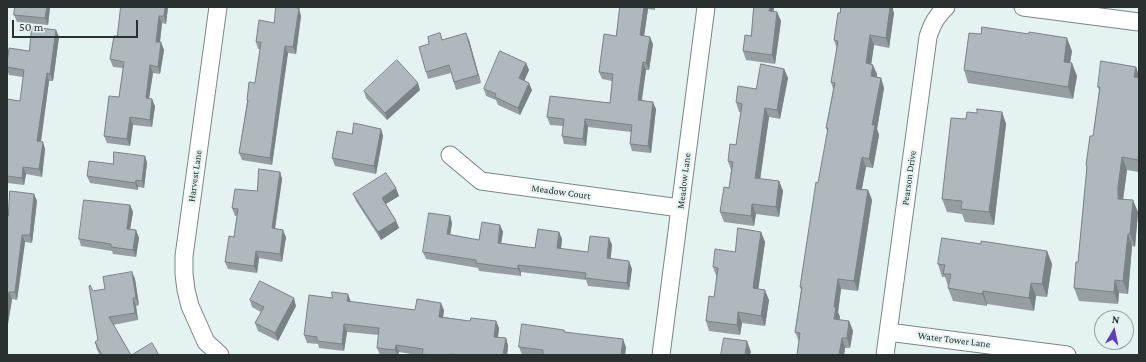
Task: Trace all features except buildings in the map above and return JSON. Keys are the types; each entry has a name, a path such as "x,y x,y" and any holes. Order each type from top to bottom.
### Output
{"street":[{"name":"Harvest Lane","path":"218,7 184,256 184,274 190,306 206,342 220,355"},
{"name":"Meadow Lane","path":"661,355 706,7"},
{"name":"Pearson Drive","path":"885,355 928,37 937,16 946,7"},
{"path":"1023,7 1139,22"},
{"name":"Meadow Court","path":"450,156 481,181 680,208"},
{"name":"Water Tower Lane","path":"888,332 1067,355"}]}
